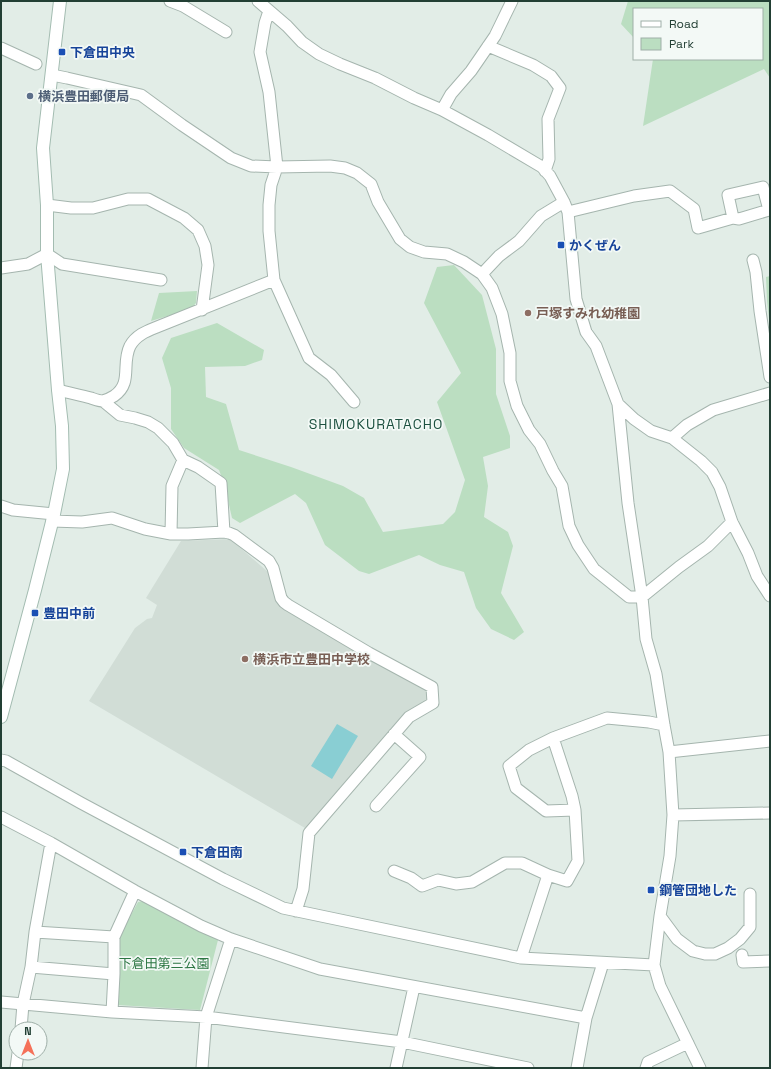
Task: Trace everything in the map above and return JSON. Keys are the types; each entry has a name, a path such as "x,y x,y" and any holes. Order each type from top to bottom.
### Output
{"street":[{"path":"1,717 35,590 63,469 62,426 47,254 47,205 43,148 60,1"},
{"path":"170,1 183,6 226,32"},
{"path":"258,1 287,26 302,42 319,54 375,78 414,98 442,110 502,143 542,168 550,176 566,207 576,299 586,332 596,346 618,404 628,503 642,597 646,639 656,674 669,752 673,815 670,856 654,965 660,986 700,1068"},
{"path":"442,110 451,94 471,71 495,36 512,1"},
{"path":"269,11 265,23 260,52 269,92 277,167 271,185 269,205 274,280 309,358 331,375 354,402"},
{"path":"488,46 533,65 551,76 560,88 548,119 548,159 545,171"},
{"path":"1,48 36,64"},
{"path":"52,75 141,95 231,158 251,166 330,166 345,168 357,173 370,184 378,202 400,239 410,247 424,252 447,254 464,262 482,274 492,288 502,314 510,353 510,381 517,406 530,430 540,444 562,486 569,526 578,545 594,570 629,597 642,597 708,546 732,522"},
{"path":"482,274 499,256 519,241 541,216 566,207 670,191 694,209 698,228 734,218"},
{"path":"47,205 72,208 93,208 128,199 148,199 184,218 198,230 205,246 208,265 202,310"},
{"path":"1,268 28,264 47,254"},
{"path":"47,254 62,264 161,280"},
{"path":"753,260 756,272 770,377"},
{"path":"103,401 112,398 123,388 127,354 134,340 140,335 274,280"},
{"path":"58,390 103,401 120,415 148,422 158,428 173,443 183,460 198,467 221,483 224,532"},
{"path":"672,438 687,425 713,410 770,393"},
{"path":"618,404 634,419 651,431 672,438 702,461 712,472 720,487 732,522 748,553 757,576 770,596"},
{"path":"171,534 172,486 183,460"},
{"path":"1,506 13,510 82,522 112,518 145,529 171,534 224,532 234,535 269,561 273,568 281,598 284,602 432,687 433,703 409,717 309,833 303,889 296,911"},
{"path":"575,810 546,811 516,788 509,766 529,750 553,738 607,718 664,725"},
{"path":"376,806 420,757 394,734"},
{"path":"394,870 411,878 422,886 438,880 456,884 472,882 505,863 522,863 548,875 567,881 578,862 575,810 572,796 553,738"},
{"path":"669,752 770,741"},
{"path":"1,760 6,761 222,879 283,908 521,958 654,965"},
{"path":"673,815 770,813"},
{"path":"1,816 135,892 201,926 231,939 320,969 586,1018"},
{"path":"22,1021 51,843"},
{"path":"521,958 548,875"},
{"path":"112,1012 114,937 135,892"},
{"path":"660,916 677,939 693,951 704,954 716,954 728,948 740,939 750,927 750,894"},
{"path":"36,932 114,937"},
{"path":"202,1068 206,1017 231,939"},
{"path":"742,955 743,962 770,961"},
{"path":"577,1068 586,1018 603,963"},
{"path":"31,967 114,974"},
{"path":"396,1068 414,987"},
{"path":"1,1002 112,1012 206,1017 402,1042 528,1068"},
{"path":"646,1068 648,1062 688,1043"}],"shaded area":[{"name":"横浜市立豊田中学校","path":"230,539 268,572 280,603 426,690 427,701 405,715 305,828 89,701 135,628 147,619 152,618 157,605 146,598 181,541"}],"green space":[{"path":"628,1 770,1 770,78 764,69 643,126 653,60 763,60 763,8 633,8 633,37 621,24"},
{"path":"454,265 482,295 496,349 496,394 510,436 510,448 483,457 488,486 484,517 508,532 513,546 501,593 524,632 514,640 491,629 476,608 464,572 440,565 419,555 369,574 359,571 325,545 306,503 295,494 240,523 232,518 224,483 219,470 184,448 171,429 171,388 162,358 171,338 217,323 264,350 262,360 245,366 205,367 206,397 226,404 239,450 343,486 364,498 383,532 443,524 455,512 465,480 437,402 461,373 424,303 437,267"},
{"path":"770,276 770,328 766,277"},
{"path":"197,291 196,303 191,309 151,321 159,293"},
{"name":"下倉田第三公園","path":"143,901 218,940 200,1010 117,1005 118,939 138,902"}],"water":[{"path":"337,724 358,736 332,779 311,766"}],"place":[{"name":"下倉田中央","path":"62,52"},
{"name":"横浜豊田郵便局","path":"30,96"},
{"name":"かくぜん","path":"561,245"},
{"name":"戸塚すみれ幼稚園","path":"528,313"},
{"name":"豊田中前","path":"35,613"},
{"name":"横浜市立豊田中学校","path":"245,659"},
{"name":"下倉田南","path":"183,852"},
{"name":"鋼管団地した","path":"651,890"}],"district":[{"name":"SHIMOKURATACHO","path":"376,424"}]}
